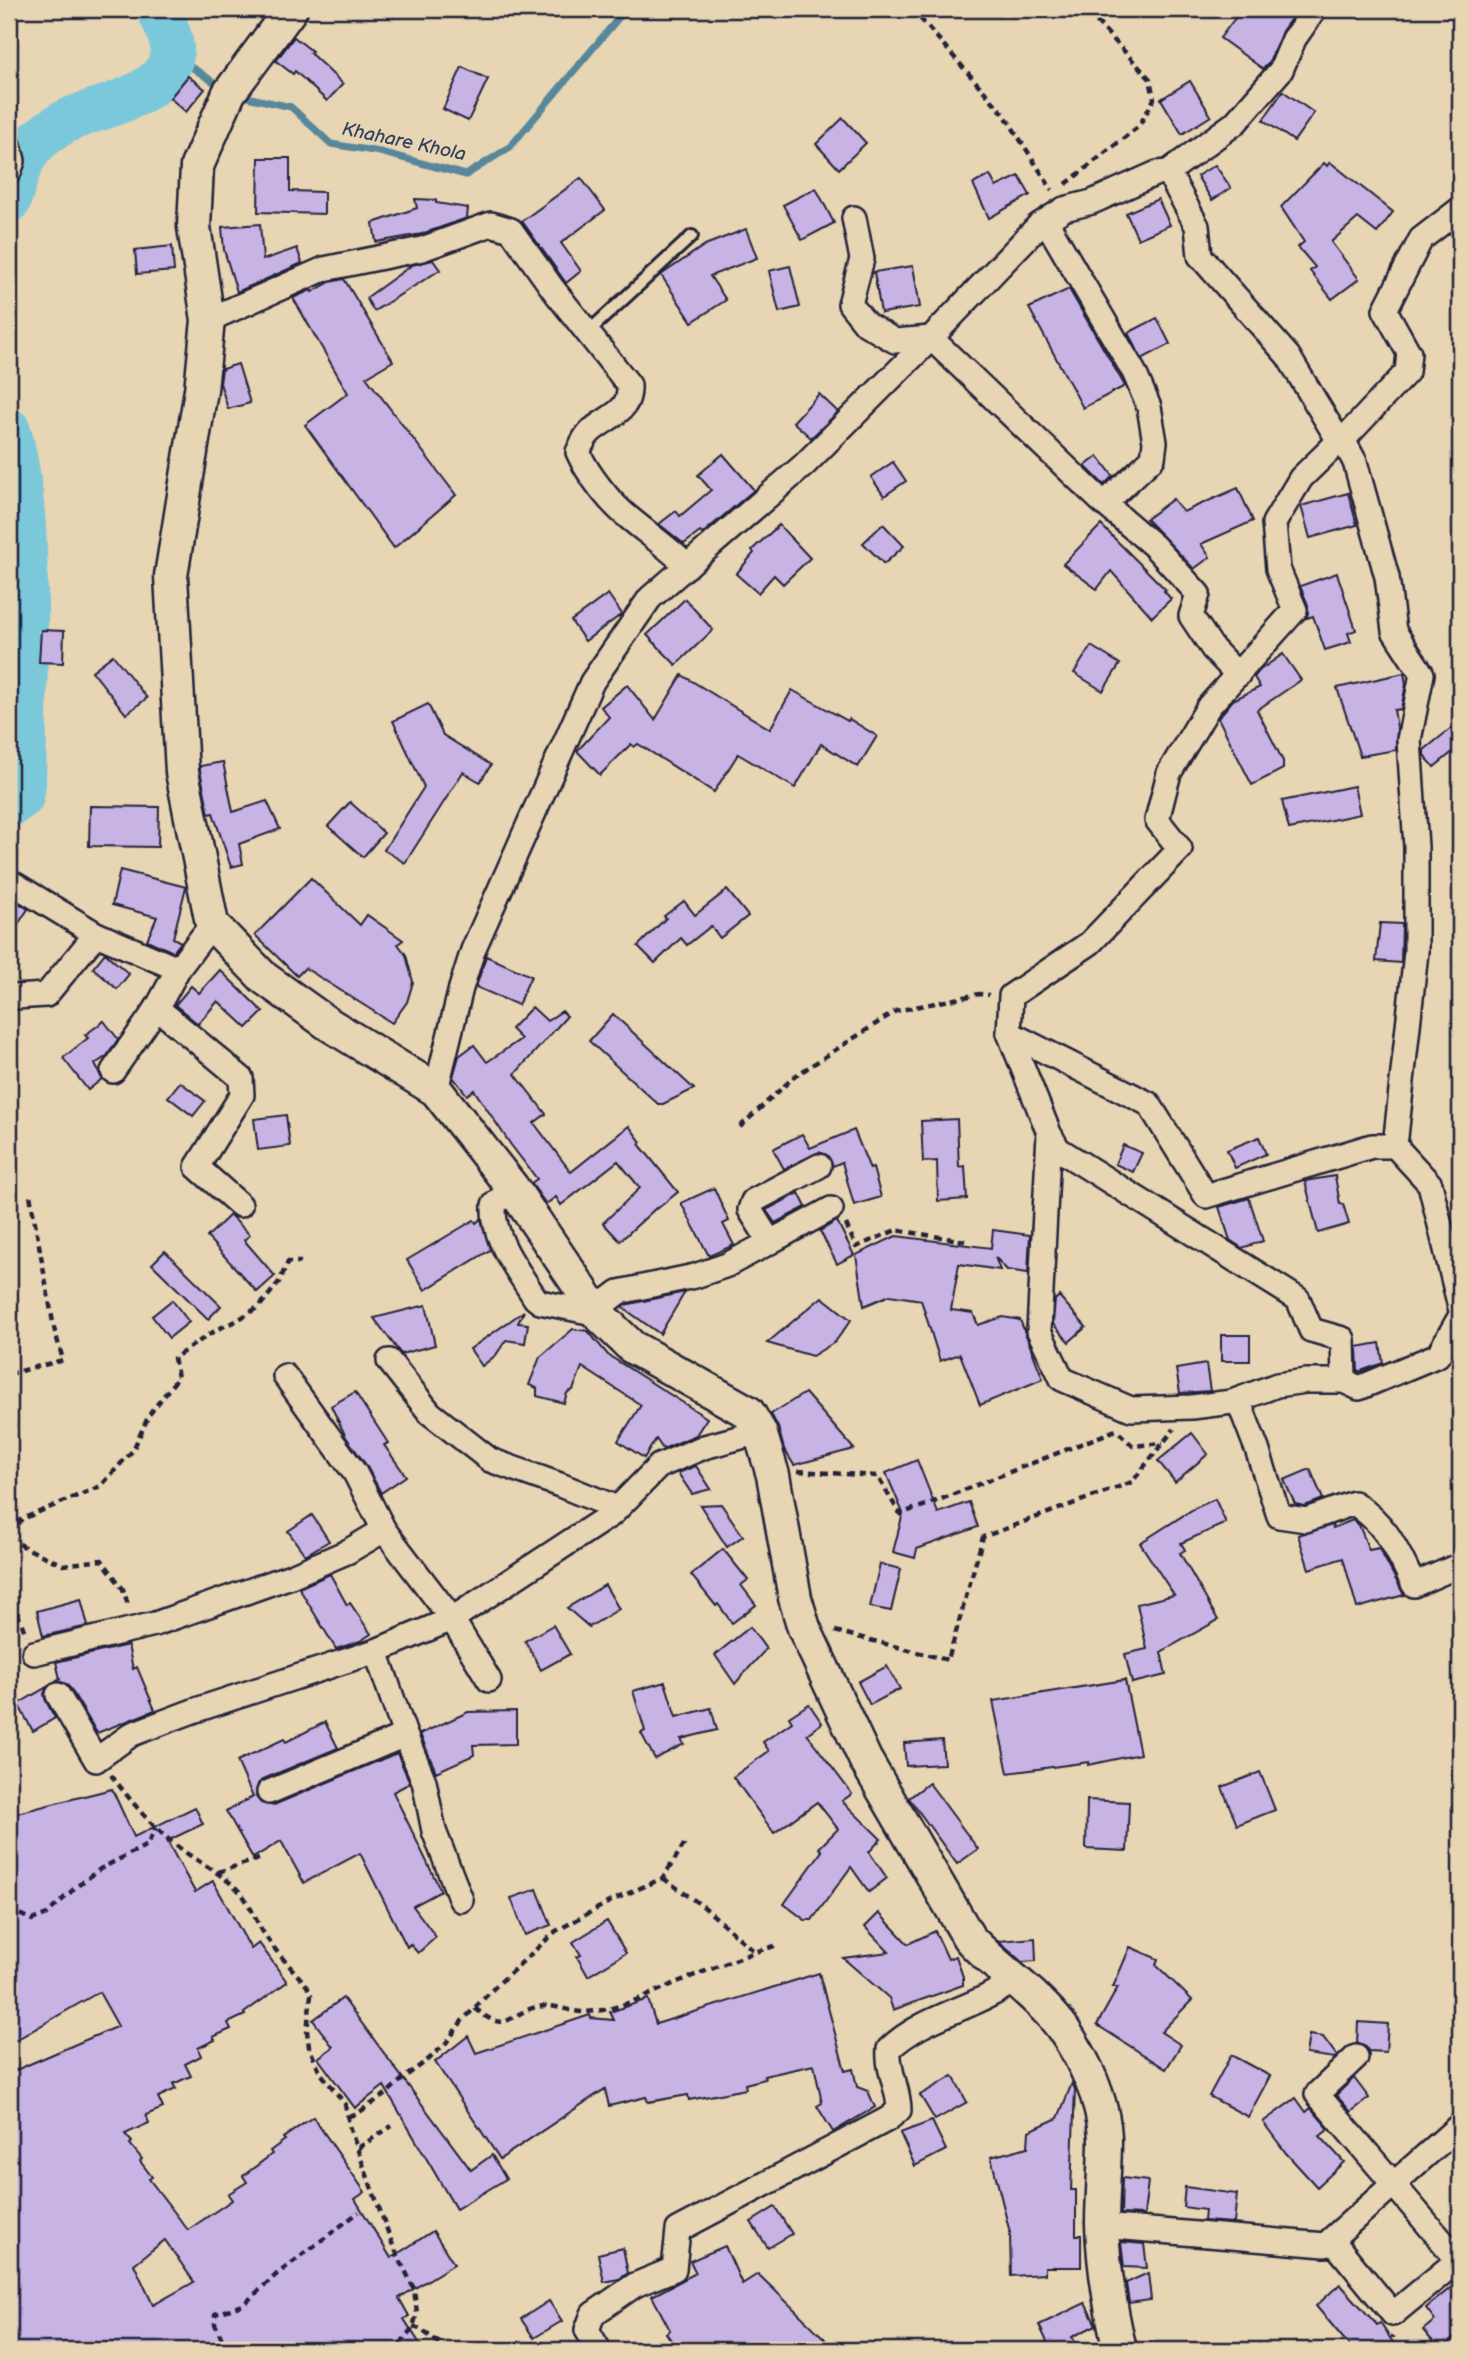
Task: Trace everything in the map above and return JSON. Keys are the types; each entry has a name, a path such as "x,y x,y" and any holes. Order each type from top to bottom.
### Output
{"street":[{"path":"290,9 229,93 197,166 194,227 208,320 201,390 171,576 182,772 212,924 264,978 327,1023 436,1090 512,1187 598,1314 632,1347 748,1412 760,1432 773,1475 795,1598 804,1628 865,1759 969,1938 987,1958 1056,2020 1088,2074 1105,2136 1102,2226 1120,2350"},
{"path":"436,1090 473,950 592,682 650,598 804,465 1046,221 1064,209 1092,202 1157,173 1168,172 1235,123 1282,70 1294,39 1315,9"},
{"path":"9,145 13,161 9,172"},
{"path":"1168,172 1197,226 1200,256 1288,356 1355,462 1387,577 1394,631 1422,674 1409,740 1416,847 1416,953 1395,1146"},
{"path":"1343,1381 1343,1339 1311,1330 1298,1299 1058,1149 1009,1033 1011,996 1090,943 1180,849 1157,820 1169,773 1209,706 1295,610 1278,569 1274,523 1301,478 1341,441 1407,372 1409,353 1385,310 1421,239 1460,209"},
{"path":"853,218 862,259 850,304 866,324 895,341 931,338 1154,546 1198,594 1191,617 1213,649 1238,675"},
{"path":"1046,221 1134,372 1149,407 1155,442 1153,458 1105,503"},
{"path":"208,320 324,269 422,249 491,223 512,230 553,289 629,385 630,398 624,407 586,435 578,452 584,466 626,516 667,546 687,566"},
{"path":"9,881 96,934 178,969"},
{"path":"113,1071 157,1008 178,969 212,924"},
{"path":"9,995 46,995 96,934"},
{"path":"157,1008 241,1078 242,1095 197,1167 240,1205"},
{"path":"1009,1033 1149,1104 1206,1196 1372,1146 1395,1146 1430,1184 1460,1307"},
{"path":"1049,1133 1039,1331 1062,1379 1132,1409 1192,1407 1238,1399 1277,1385 1306,1381 1343,1381 1359,1388 1438,1355 1460,1317"},
{"path":"770,1242 750,1210 753,1201 820,1166"},
{"path":"512,1187 494,1205 494,1225 535,1298 540,1302 598,1314"},
{"path":"598,1314 618,1292 695,1276 727,1265 831,1209"},
{"path":"389,1361 430,1413 490,1460 617,1508"},
{"path":"285,1376 355,1474 384,1530 452,1619 489,1680"},
{"path":"1238,1399 1279,1516 1306,1520 1354,1503 1374,1517 1389,1536 1414,1585 1460,1565"},
{"path":"58,1695 96,1760 132,1734 193,1711 376,1651 452,1619 612,1514 659,1466 704,1447 760,1432"},
{"path":"34,1653 155,1624 291,1576 347,1552 384,1530"},
{"path":"376,1651 424,1782 434,1831 461,1900"},
{"path":"269,1792 405,1735"},
{"path":"599,2350 587,2330 593,2314 635,2286 674,2269 678,2230 887,2119 899,2110 899,2098 888,2062 889,2049 901,2037 953,2010 998,1993 1014,1980"},
{"path":"1332,2240 1393,2314 1458,2260 1317,2094 1356,2057"},
{"path":"1102,2226 1325,2245 1460,2125"}],"lane":[{"path":"588,332 692,236"}],"path":[{"path":"912,9 1003,114 1054,194"},
{"path":"1065,185 1139,126 1154,99 1150,79 1085,9"},
{"path":"740,1126 795,1076 896,1011 979,994 1011,996"},
{"path":"9,1374 63,1360 54,1328 30,1195"},
{"path":"831,1209 842,1216 856,1247 897,1230 965,1241"},
{"path":"135,1629 123,1589 102,1560 63,1565 26,1548 9,1535 22,1518 101,1486 133,1450 149,1415 178,1377 174,1359 216,1330 260,1306 279,1282 288,1262 301,1262"},
{"path":"804,1628 820,1627 948,1660 983,1537 1132,1482 1192,1407"},
{"path":"773,1475 798,1471 877,1476 900,1514 1116,1430 1133,1446 1163,1443"},
{"path":"9,1590 34,1653"},
{"path":"96,1760 156,1828 176,1846 217,1873 247,1900 262,1931 307,1986 311,1995 307,2031 309,2048 320,2072 345,2104 358,2148 393,2242 414,2289 417,2313 413,2327 401,2343 391,2350"},
{"path":"9,1909 32,1920 47,1914 100,1869 147,1845 156,1828"},
{"path":"348,2116 358,2113 386,2094 429,2059 531,1951 556,1931 611,1901 663,1878 685,1843"},
{"path":"217,1873 262,1858"},
{"path":"663,1878 704,1907 755,1952"},
{"path":"475,2008 496,2023 505,2022 526,2010 547,2006 584,2012 608,2009 647,1997 678,1982 778,1945"},
{"path":"358,2148 393,2126"},
{"path":"227,2350 215,2324 215,2314 243,2305 277,2274 359,2212"},
{"path":"413,2327 449,2350"}],"building":[{"path":"1242,9 1298,9 1282,31 1269,63 1263,69 1220,38"},
{"path":"294,37 312,51 310,53 343,84 327,101 295,71 293,74 276,61"},
{"path":"462,67 488,79 468,121 443,109"},
{"path":"188,76 205,89 186,112 170,98"},
{"path":"1190,81 1211,116 1182,134 1161,99"},
{"path":"1283,91 1314,113 1294,141 1263,120"},
{"path":"843,118 866,143 839,169 816,144"},
{"path":"259,158 290,158 290,191 324,192 324,214 258,212"},
{"path":"1330,162 1393,212 1377,233 1358,218 1331,242 1359,279 1332,299 1310,271 1315,267 1298,247 1304,242 1281,207 1324,163 1327,166"},
{"path":"1215,165 1231,188 1212,200 1197,176"},
{"path":"990,175 996,187 1019,176 1030,195 989,218 973,184"},
{"path":"581,178 605,210 561,243 581,271 566,283 522,221"},
{"path":"816,188 834,223 802,240 783,205"},
{"path":"415,199 436,200 436,203 468,208 467,218 422,234 376,242 373,223 417,208"},
{"path":"1158,199 1170,225 1138,239 1126,213"},
{"path":"260,224 263,260 297,248 302,263 237,292 224,250 222,227"},
{"path":"746,229 757,258 710,276 726,300 692,322 661,275 705,245"},
{"path":"172,246 174,271 137,274 135,250"},
{"path":"433,260 440,270 374,311 366,298 412,265"},
{"path":"790,266 800,307 779,312 769,271"},
{"path":"913,266 920,307 881,313 874,272"},
{"path":"344,279 393,361 366,377 456,495 394,548 305,425 348,393 293,298"},
{"path":"1069,289 1125,386 1083,408 1029,308"},
{"path":"1157,318 1170,344 1142,359 1128,333"},
{"path":"238,364 250,403 228,409 220,383 222,369"},
{"path":"819,394 838,412 811,438 793,422"},
{"path":"723,454 754,490 702,534 700,532 684,544 659,524 676,511 680,516 711,490 698,475"},
{"path":"1098,456 1113,476 1104,485 1085,466"},
{"path":"893,462 906,481 884,496 871,477"},
{"path":"1238,488 1253,521 1201,544 1210,557 1194,569 1146,519 1173,499 1183,512"},
{"path":"1348,493 1357,525 1310,538 1301,506"},
{"path":"883,524 904,546 884,564 863,543"},
{"path":"779,525 810,558 783,584 774,575 758,593 736,574 754,553 752,550"},
{"path":"1101,525 1166,590 1164,591 1171,599 1152,617 1111,571 1097,589 1063,564"},
{"path":"1337,573 1356,630 1348,633 1351,642 1325,650 1313,616 1307,618 1308,605 1300,586"},
{"path":"608,594 622,614 585,641 571,621"},
{"path":"685,599 713,630 676,665 647,635"},
{"path":"41,630 64,631 63,663 39,662"},
{"path":"1091,646 1120,664 1103,691 1074,673"},
{"path":"1283,654 1301,680 1257,710 1283,761 1283,769 1252,785 1218,718 1233,700 1260,687 1254,677"},
{"path":"113,655 147,698 126,714 92,671"},
{"path":"1404,673 1406,684 1401,709 1394,710 1397,727 1396,750 1360,756 1337,688"},
{"path":"682,675 770,729 792,690 877,736 858,767 821,744 795,788 738,754 714,792 638,744 634,747 631,744 600,775 577,751 609,717 601,707 627,685 655,720"},
{"path":"428,704 443,735 491,765 480,782 463,772 405,863 384,850 424,787 393,721"},
{"path":"1460,721 1460,746 1434,767 1424,755 1424,750"},
{"path":"223,762 233,812 267,801 280,829 239,844 243,864 231,867 213,813 209,814 200,770 200,766"},
{"path":"1354,786 1360,814 1289,829 1282,801"},
{"path":"350,802 384,833 363,857 328,826"},
{"path":"90,806 159,807 158,847 89,846"},
{"path":"120,870 186,887 173,938 181,942 173,952 147,940 157,917 112,905"},
{"path":"311,878 360,925 367,915 403,940 398,944 406,955 413,982 407,1002 392,1023 305,968 297,976 255,935"},
{"path":"727,890 748,916 720,938 711,926 687,945 681,938 655,963 638,946 666,918 664,916 684,901 695,915"},
{"path":"9,897 28,909 9,938"},
{"path":"1380,923 1402,924 1401,963 1376,961"},
{"path":"105,953 129,974 117,989 93,968"},
{"path":"486,956 531,976 518,1005 476,987"},
{"path":"220,970 263,1012 247,1028 218,1001 198,1024 175,1005 191,986 199,993"},
{"path":"532,1007 547,1021 562,1011 567,1016 515,1074 546,1114 534,1123 571,1172 629,1126 641,1142 639,1144 678,1192 620,1241 603,1223 640,1188 618,1161 561,1205 556,1197 546,1204 531,1183 537,1179 474,1090 467,1095 453,1077 459,1056 474,1045 487,1062 521,1039 511,1029"},
{"path":"613,1014 694,1089 658,1104 589,1041"},
{"path":"104,1021 118,1039 107,1056 95,1064 102,1079 88,1090 63,1058 88,1038 85,1035"},
{"path":"180,1082 205,1101 193,1116 168,1097"},
{"path":"286,1115 290,1146 258,1150 254,1119"},
{"path":"957,1119 959,1167 965,1166 967,1199 938,1201 937,1161 923,1162 921,1121"},
{"path":"854,1130 870,1169 873,1168 881,1197 854,1205 842,1162 833,1166 827,1155 819,1152 784,1169 773,1149 802,1134 810,1148"},
{"path":"1259,1137 1266,1154 1235,1168 1227,1150"},
{"path":"1123,1145 1142,1153 1133,1172 1115,1164"},
{"path":"1335,1176 1340,1204 1343,1204 1349,1224 1318,1233 1305,1181"},
{"path":"714,1188 729,1221 723,1224 734,1245 709,1256 681,1203"},
{"path":"799,1193 806,1207 775,1223 766,1210"},
{"path":"1249,1198 1263,1241 1242,1248 1230,1240 1219,1207"},
{"path":"230,1215 250,1235 244,1240 275,1276 257,1292 207,1237"},
{"path":"481,1219 490,1250 425,1290 407,1260 474,1220 476,1223"},
{"path":"837,1221 854,1255 837,1264 820,1231"},
{"path":"993,1230 1030,1235 1028,1273 1007,1270 995,1257 1000,1270 959,1264 951,1310 973,1313 978,1325 1003,1317 1020,1320 1043,1379 980,1405 960,1354 940,1361 921,1300 890,1295 864,1306 856,1255 896,1236 991,1248"},
{"path":"165,1251 221,1306 208,1319 152,1264"},
{"path":"685,1292 660,1334 622,1307 625,1305"},
{"path":"1059,1296 1086,1327 1069,1342 1053,1324 1055,1300"},
{"path":"822,1297 851,1320 835,1342 812,1356 767,1343"},
{"path":"172,1300 189,1322 169,1338 152,1316"},
{"path":"426,1305 435,1345 401,1354 374,1318"},
{"path":"524,1311 518,1323 528,1324 525,1343 506,1340 496,1355 482,1366 470,1349"},
{"path":"573,1329 588,1331 608,1355 707,1418 696,1435 663,1449 656,1439 644,1458 618,1441 641,1405 582,1367 573,1390 567,1393 564,1403 537,1396 537,1388 529,1385 540,1357"},
{"path":"1221,1335 1250,1335 1250,1361 1221,1361"},
{"path":"1380,1343 1383,1363 1358,1372 1357,1347"},
{"path":"1206,1364 1210,1391 1180,1393 1176,1369"},
{"path":"355,1392 388,1443 384,1445 406,1476 381,1493 366,1465 346,1437 331,1406"},
{"path":"805,1393 854,1449 794,1465 784,1449 771,1414"},
{"path":"1192,1433 1208,1454 1175,1482 1158,1461"},
{"path":"917,1460 938,1513 969,1502 978,1527 917,1549 915,1558 893,1552 903,1513 886,1473"},
{"path":"696,1466 711,1489 692,1494 678,1473"},
{"path":"1310,1469 1323,1499 1305,1506 1295,1504 1284,1480"},
{"path":"1215,1499 1226,1523 1181,1543 1185,1550 1180,1553 1218,1620 1161,1652 1166,1675 1132,1683 1125,1654 1147,1649 1137,1604 1174,1595 1140,1543 1195,1508"},
{"path":"721,1504 743,1536 727,1547 700,1505"},
{"path":"312,1515 329,1541 305,1555 288,1531"},
{"path":"1353,1520 1359,1525 1369,1550 1379,1548 1404,1595 1357,1608 1343,1558 1309,1569 1298,1535 1332,1525 1333,1528"},
{"path":"723,1549 748,1580 741,1585 756,1605 732,1623 691,1575"},
{"path":"880,1564 901,1569 891,1611 870,1607"},
{"path":"330,1574 347,1605 350,1603 371,1634 360,1641 336,1649 299,1588"},
{"path":"605,1585 619,1609 589,1627 567,1608"},
{"path":"81,1599 88,1626 43,1636 37,1611"},
{"path":"553,1625 570,1654 541,1670 525,1641"},
{"path":"750,1627 766,1649 735,1684 715,1655"},
{"path":"128,1645 133,1669 137,1667 155,1710 97,1733 70,1688 57,1681 60,1679 56,1662"},
{"path":"887,1666 900,1689 870,1705 858,1682"},
{"path":"1125,1680 1140,1754 1088,1765 1089,1762 1008,1773 993,1701"},
{"path":"665,1682 676,1717 711,1708 717,1730 681,1739 684,1744 655,1759 641,1733 645,1731 633,1691"},
{"path":"47,1687 44,1694 55,1718 33,1731 18,1704"},
{"path":"809,1704 822,1723 807,1734 852,1794 842,1801 881,1839 869,1852 887,1878 869,1892 851,1867 812,1920 805,1920 784,1904 822,1851 819,1848 838,1829 817,1802 774,1833 733,1777 769,1751 763,1742 792,1722 789,1717"},
{"path":"516,1711 516,1744 473,1745 474,1755 436,1772 420,1734 468,1712"},
{"path":"325,1722 338,1748 263,1779 258,1784 256,1797 261,1803 274,1805 397,1753 410,1783 393,1792 441,1891 413,1906 436,1937 418,1953 410,1944 407,1947 360,1853 304,1883 281,1841 253,1858 226,1811 253,1797 237,1761 284,1739 286,1742"},
{"path":"942,1740 944,1764 906,1766 904,1743"},
{"path":"1260,1772 1275,1810 1237,1825 1222,1787"},
{"path":"929,1783 978,1849 957,1864 909,1798"},
{"path":"112,1789 134,1837 195,1807 203,1824 167,1841 195,1892 213,1881 251,1949 259,1943 287,1982 244,2013 245,2015 228,2023 231,2029 198,2048 201,2056 185,2064 191,2076 173,2084 176,2089 158,2097 163,2108 146,2115 149,2123 125,2134 152,2177 149,2179 188,2230 232,2200 228,2194 247,2182 243,2176 272,2154 270,2151 285,2140 283,2138 313,2117 365,2192 355,2199 391,2258 433,2231 454,2264 399,2298 409,2316 404,2319 424,2350 18,2350 9,2330 9,2073 118,2026 99,1992 9,2044 9,1815","holes":["165,2240 194,2282 153,2305 134,2264"]},
{"path":"1087,1800 1129,1802 1127,1851 1086,1849"},
{"path":"537,1889 551,1925 525,1935 511,1898"},
{"path":"879,1913 908,1944 935,1931 948,1959 956,1956 963,1985 893,2010 889,1998 843,1958 889,1952 865,1927"},
{"path":"607,1921 626,1953 588,1976 577,1957 581,1955 573,1942"},
{"path":"1035,1938 1036,1961 1022,1962 998,1941"},
{"path":"1130,1947 1158,1959 1156,1965 1192,2000 1161,2032 1181,2045 1166,2069 1097,2025 1118,1987 1113,1987"},
{"path":"819,1973 845,2071 853,2069 857,2087 868,2091 875,2107 833,2132 817,2106 822,2103 814,2065 764,2076 765,2079 745,2084 746,2089 689,2100 688,2095 648,2102 646,2097 609,2106 605,2089 500,2159 435,2062 468,2036 476,2053 590,2015 591,2018 614,2020 610,2012 648,1999 656,2024"},
{"path":"343,1998 471,2170 492,2155 506,2179 456,2209 384,2086 355,2108 318,2058 333,2047 313,2020"},
{"path":"1358,2022 1388,2024 1386,2052 1368,2051 1357,2043"},
{"path":"1309,2035 1323,2037 1337,2056 1335,2058 1306,2054"},
{"path":"1231,2055 1270,2076 1248,2117 1209,2096"},
{"path":"953,2076 967,2102 935,2120 920,2095"},
{"path":"1354,2078 1369,2098 1351,2112 1336,2095"},
{"path":"1072,2083 1075,2089 1071,2190 1076,2190 1076,2235 1081,2235 1081,2267 1045,2267 1045,2274 1011,2276 1010,2233 991,2157 1028,2147 1029,2131 1058,2118"},
{"path":"1296,2098 1306,2112 1311,2108 1329,2129 1320,2136 1344,2162 1317,2187 1286,2153 1263,2122"},
{"path":"932,2121 946,2150 915,2166 900,2133"},
{"path":"1122,2178 1148,2181 1144,2215 1121,2214"},
{"path":"1185,2187 1237,2194 1234,2223 1204,2221 1205,2210 1183,2207"},
{"path":"775,2207 792,2234 768,2248 751,2222"},
{"path":"1121,2242 1144,2244 1147,2268 1124,2267"},
{"path":"725,2246 742,2284 758,2274 825,2339 809,2350 678,2350 666,2333 670,2330 652,2296 696,2273 690,2261"},
{"path":"623,2248 628,2273 619,2279 604,2282 598,2254"},
{"path":"1148,2273 1151,2300 1129,2303 1126,2283"},
{"path":"1460,2280 1460,2333 1440,2350 1423,2330 1435,2320 1426,2308"},
{"path":"1340,2284 1377,2325 1380,2323 1398,2350 1353,2350 1316,2306"},
{"path":"549,2301 562,2321 534,2338 521,2319"},
{"path":"1085,2303 1096,2325 1072,2337 1080,2350 1051,2350 1039,2325"}],"waterway":[{"path":"9,201 24,159 40,139 66,121 115,104 146,89 167,69 172,55 172,44 158,9"},
{"name":"Khahare Khola","path":"238,95 291,107 331,144 380,152 466,175 510,147 626,9"},
{"name":"Khahare Khola","path":"172,54 224,89"},
{"path":"9,430 21,497 26,611 24,784 22,797 9,806"}]}
